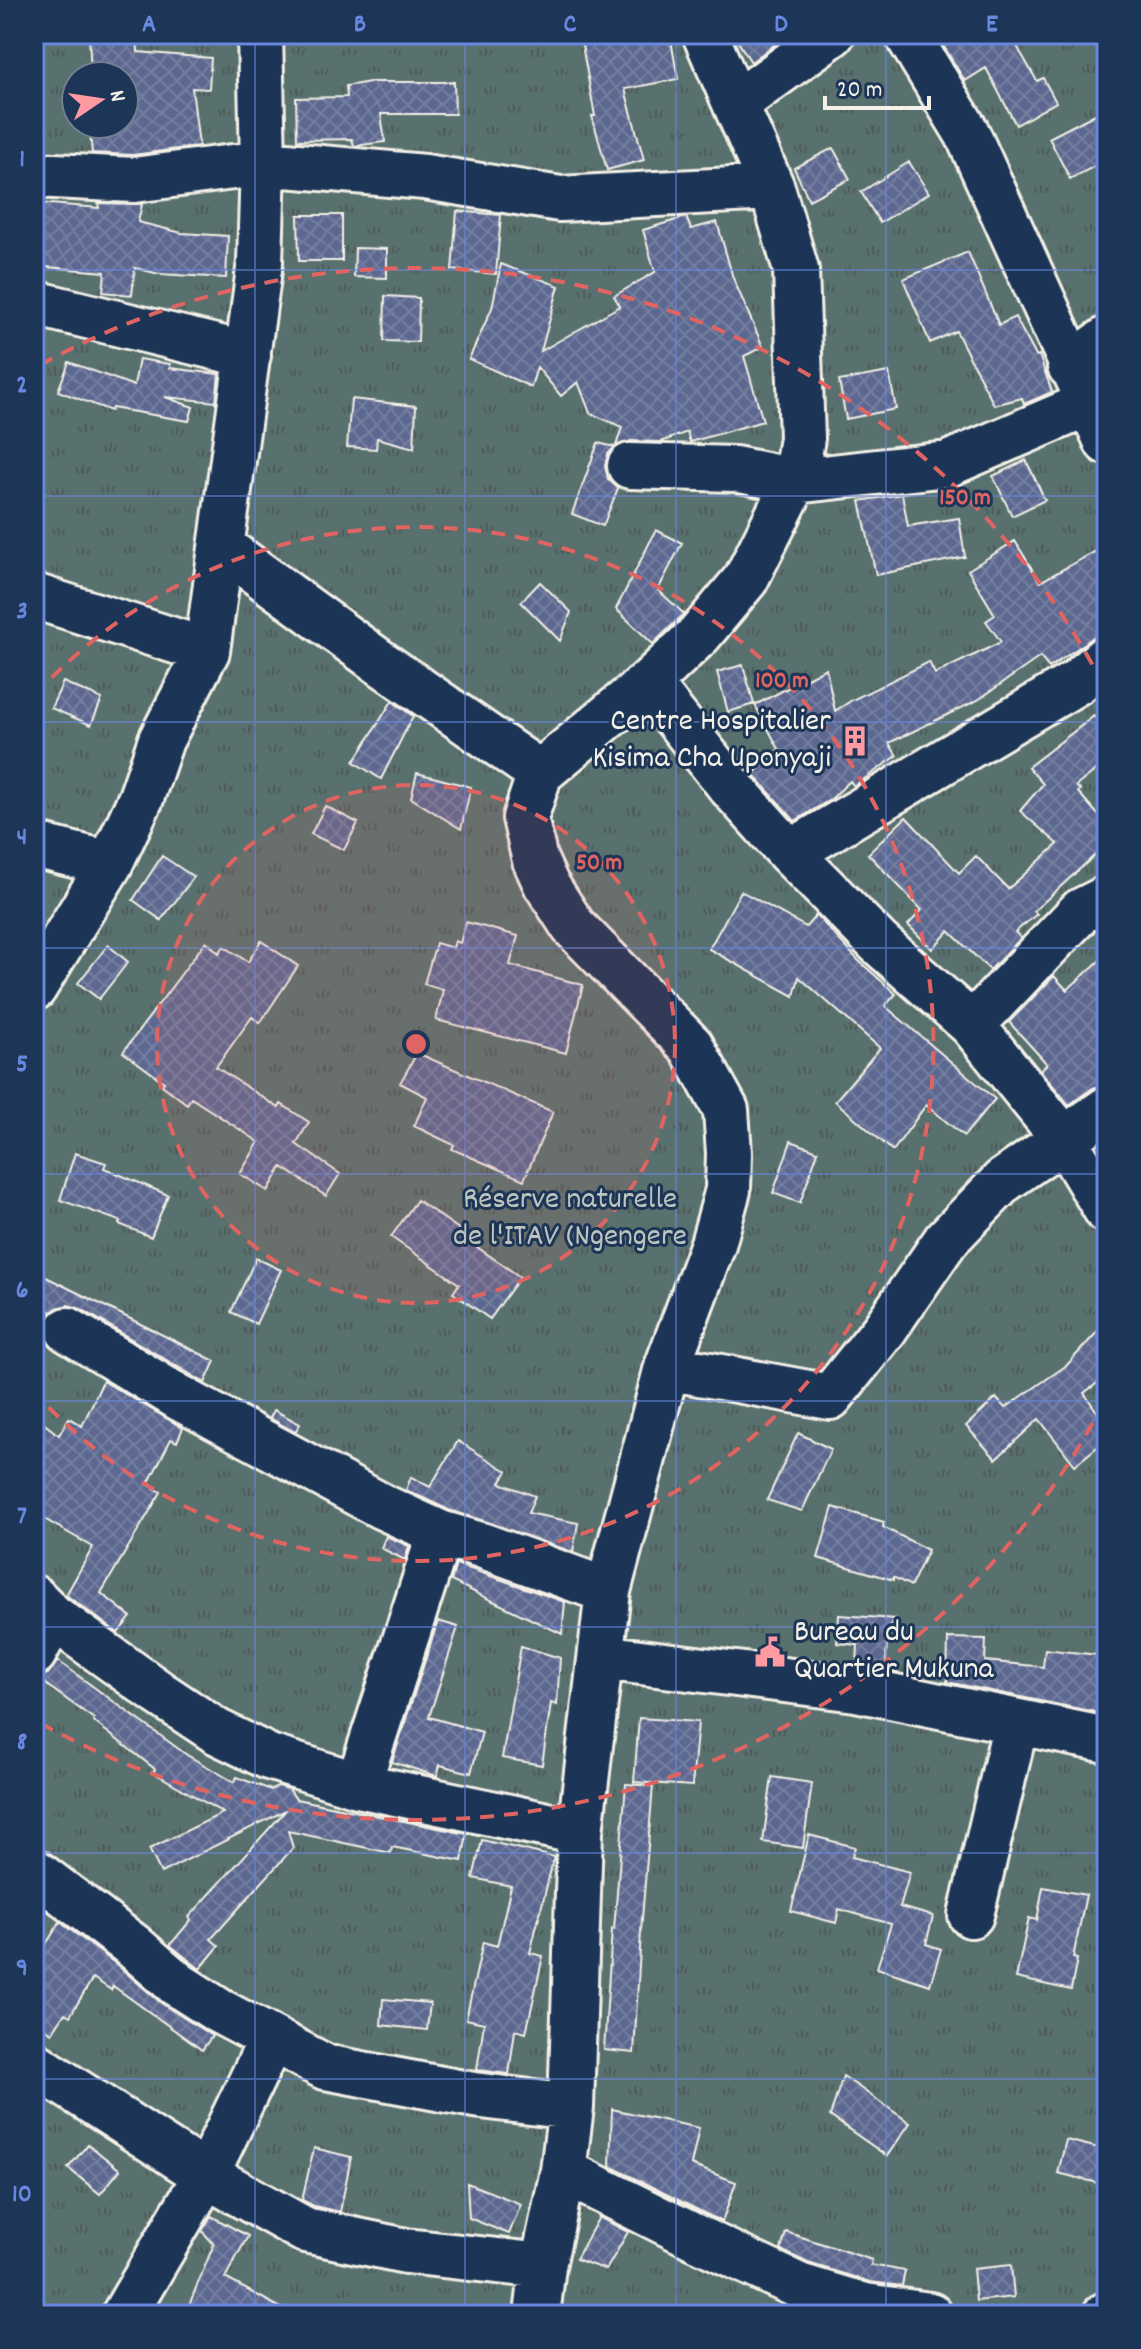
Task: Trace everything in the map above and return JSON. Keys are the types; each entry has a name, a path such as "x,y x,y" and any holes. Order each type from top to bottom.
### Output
{"street":[{"path":"34,988 110,864 141,798 161,740 207,651 260,262 263,163 260,34"},
{"path":"537,2315 543,2266 563,2171 571,2107 580,1832 608,1591 667,1367 713,1244 728,1190 726,1110 691,1046 573,926 546,884 535,860 525,818 540,773 648,683 700,634 746,579 795,481 802,438 796,270 772,188 705,34"},
{"path":"737,103 832,34"},
{"path":"907,34 967,133 1089,404"},
{"path":"34,175 134,180 263,163 425,177 560,199 772,188"},
{"path":"34,303 248,355"},
{"path":"1089,404 1107,339"},
{"path":"630,466 735,469 795,481 948,464 1089,404"},
{"path":"222,547 381,663 540,773"},
{"path":"34,596 207,651"},
{"path":"790,853 1077,682 1107,657"},
{"path":"648,683 729,785 790,853 879,943 972,1025 1064,1139 1107,1211"},
{"path":"34,845 110,864"},
{"path":"972,1025 1081,911 1107,898"},
{"path":"667,1367 830,1397 884,1330 946,1240 1003,1181 1107,1109"},
{"path":"68,1330 178,1397 383,1507 440,1533 608,1591"},
{"path":"358,1785 440,1533"},
{"path":"40,1622 216,1731 269,1757 358,1785 580,1832"},
{"path":"601,1657 856,1689 1107,1740"},
{"path":"971,1915 1016,1723"},
{"path":"34,1871 132,1945 177,1984 219,2011 325,2067 474,2095 571,2107"},
{"path":"124,2315 206,2175 271,2040"},
{"path":"34,2064 206,2175 305,2230 406,2251 543,2266"},
{"path":"563,2171 799,2286 865,2306 930,2315"}],"green space":[{"name":"Réserve naturelle de l'ITAV (Ngengere","path":"34,34 1107,34 1107,2315 34,2315"}],"building":[{"path":"89,34 137,34 138,52 211,58 209,89 192,88 199,146 133,155 92,153 91,140 140,140 140,60 90,60"},
{"path":"580,34 633,34 634,42 670,35 678,79 625,89 644,160 607,170 592,116 595,116"},
{"path":"733,34 789,34 751,62"},
{"path":"936,34 1010,34 1037,81 1043,78 1056,102 1016,125 986,68 965,81"},
{"path":"370,82 454,82 455,114 381,114 385,142 354,146 352,139 297,140 296,98 347,97 346,86"},
{"path":"1107,108 1107,160 1070,179 1049,138"},
{"path":"833,148 850,179 809,200 794,168"},
{"path":"909,162 929,193 880,223 861,192"},
{"path":"37,203 99,208 98,203 142,204 138,222 182,233 228,236 226,278 159,274 135,268 132,295 103,292 105,272 34,266"},
{"path":"457,211 501,215 496,274 452,270"},
{"path":"298,215 342,215 342,261 299,261"},
{"path":"686,217 691,229 717,222 733,278 763,347 744,356 763,421 690,442 687,432 661,442 631,441 616,446 622,427 590,413 578,382 561,396 537,367 531,387 469,359 492,308 501,264 559,286 541,351 620,306 614,296 655,272 643,230"},
{"path":"355,248 387,249 387,278 354,277"},
{"path":"968,252 999,325 1015,317 1036,356 1039,355 1052,392 1024,404 1022,398 994,405 956,331 930,343 903,279"},
{"path":"385,296 419,298 418,342 384,341"},
{"path":"139,359 170,364 170,368 219,374 216,402 165,397 193,407 189,421 112,408 111,411 58,391 69,362 134,386"},
{"path":"889,372 896,409 846,419 839,381"},
{"path":"351,399 416,406 414,448 377,438 376,449 347,447"},
{"path":"598,443 615,447 608,454 605,466 608,479 618,488 603,526 572,514"},
{"path":"1026,460 1045,500 1012,516 993,476"},
{"path":"902,494 908,526 959,518 965,557 876,575 860,501"},
{"path":"656,530 682,543 658,590 684,614 653,644 616,609"},
{"path":"1015,541 1040,582 1107,545 1107,628 1049,668 1040,657 978,700 889,743 897,756 854,786 850,781 831,799 795,821 753,774 779,749 755,705 826,668 835,711 929,662 935,674 1001,642 986,621 995,615 968,570"},
{"path":"540,582 571,612 560,641 521,602"},
{"path":"743,665 754,704 728,712 717,672"},
{"path":"63,682 102,699 91,725 51,708"},
{"path":"392,701 413,716 381,779 354,762"},
{"path":"1094,716 1107,732 1107,761 1076,786 1107,825 1107,844 1034,911 1037,914 1015,932 1021,938 990,970 949,931 932,949 908,925 922,910 868,854 906,817 959,873 976,856 1008,889 1058,844 1020,811 1043,784 1028,767"},
{"path":"417,773 471,787 461,829 411,798"},
{"path":"325,806 358,823 344,850 311,834"},
{"path":"162,856 194,877 161,920 133,900"},
{"path":"741,891 806,927 816,915 858,960 896,994 885,1006 995,1099 964,1136 926,1105 893,1151 835,1101 880,1048 799,977 794,996 709,949"},
{"path":"466,922 518,936 510,965 583,985 566,1053 436,1020 443,990 424,984 436,943 453,948 455,941 460,943"},
{"path":"206,941 219,953 224,946 248,962 261,941 298,966 260,1023 252,1017 216,1067 279,1108 281,1104 309,1122 296,1144 340,1174 326,1196 282,1167 268,1191 240,1174 259,1142 191,1098 187,1104 162,1085 164,1082 123,1052"},
{"path":"108,945 128,962 99,999 78,983"},
{"path":"1107,954 1107,1084 1093,1088 1069,1105 1040,1070 1047,1064 1009,1022 1054,976 1067,990"},
{"path":"417,1053 553,1112 524,1180 452,1149 454,1145 414,1126 427,1097 400,1083"},
{"path":"791,1141 818,1151 800,1203 773,1193"},
{"path":"75,1153 106,1163 104,1168 168,1195 151,1237 119,1224 120,1221 60,1200"},
{"path":"417,1200 520,1277 490,1319 453,1293 459,1284 391,1237"},
{"path":"256,1258 281,1270 256,1324 231,1312"},
{"path":"34,1271 215,1361 205,1383 81,1309 68,1305 51,1312 34,1303"},
{"path":"1107,1321 1107,1376 1084,1393 1107,1426 1107,1439 1075,1465 1039,1419 996,1459 966,1426 996,1398 1005,1408 1067,1365"},
{"path":"103,1381 183,1428 177,1442 171,1439 148,1484 161,1492 101,1593 131,1617 118,1633 66,1595 93,1547 34,1513 34,1416 59,1435 69,1418 82,1426"},
{"path":"274,1410 300,1424 295,1432 270,1418"},
{"path":"798,1433 831,1449 802,1511 767,1500"},
{"path":"458,1441 507,1471 500,1483 535,1496 528,1513 578,1523 573,1552 449,1510 406,1490 411,1477 430,1487"},
{"path":"833,1507 884,1522 883,1527 928,1550 911,1586 893,1577 893,1580 818,1558"},
{"path":"386,1536 409,1546 405,1560 381,1548"},
{"path":"456,1564 565,1602 562,1634 451,1581"},
{"path":"839,1615 895,1619 887,1635 886,1668 857,1664 858,1645 837,1643"},
{"path":"438,1621 458,1627 429,1717 482,1732 471,1773 440,1765 437,1776 392,1762"},
{"path":"948,1638 986,1639 985,1661 1043,1667 1045,1649 1106,1656 1100,1713 947,1682"},
{"path":"521,1646 560,1658 557,1705 551,1703 542,1765 502,1758"},
{"path":"58,1661 187,1755 234,1782 237,1777 271,1790 278,1786 289,1789 296,1799 467,1834 462,1861 392,1847 391,1853 288,1831 293,1848 211,1939 219,1946 200,1969 170,1945 191,1920 189,1917 286,1810 161,1873 149,1849 223,1813 153,1772 155,1769 94,1719 37,1678 48,1674"},
{"path":"639,1718 698,1722 692,1786 634,1782"},
{"path":"772,1777 812,1783 803,1848 763,1842"},
{"path":"626,1784 653,1786 634,2053 604,2050"},
{"path":"809,1835 855,1847 852,1857 910,1872 900,1907 933,1916 926,1944 941,1949 930,1985 877,1968 891,1924 839,1909 836,1923 791,1911"},
{"path":"482,1840 554,1857 530,1953 543,1956 526,2033 515,2030 509,2074 477,2070 484,2023 466,2019 483,1942 497,1946 511,1886 473,1878"},
{"path":"1043,1887 1086,1895 1073,1958 1077,1959 1071,1990 1016,1978 1029,1918 1037,1920"},
{"path":"60,1922 161,2003 212,2036 202,2050 113,1986 111,1990 93,1978 70,2016 65,2013 52,2033 34,2021 34,1963"},
{"path":"383,1999 430,2003 427,2030 381,2025"},
{"path":"843,2076 910,2123 887,2156 830,2116"},
{"path":"612,2109 699,2128 691,2165 736,2182 722,2222 610,2166"},
{"path":"1066,2140 1107,2150 1098,2183 1058,2173"},
{"path":"88,2144 120,2170 100,2194 68,2168"},
{"path":"314,2148 351,2157 340,2212 302,2200"},
{"path":"467,2183 521,2204 509,2234 469,2218"},
{"path":"211,2216 248,2236 225,2278 294,2315 185,2315 214,2244 202,2231"},
{"path":"599,2217 628,2232 606,2270 576,2259"},
{"path":"786,2232 872,2260 871,2265 905,2271 902,2286 870,2282 808,2263 781,2250"},
{"path":"1011,2265 1014,2297 976,2301 973,2269"}],"place":[{"name":"Centre Hospitalier Kisima Cha Uponyaji","path":"855,741"},
{"name":"Bureau du Quartier Mukuna","path":"770,1652"}]}
